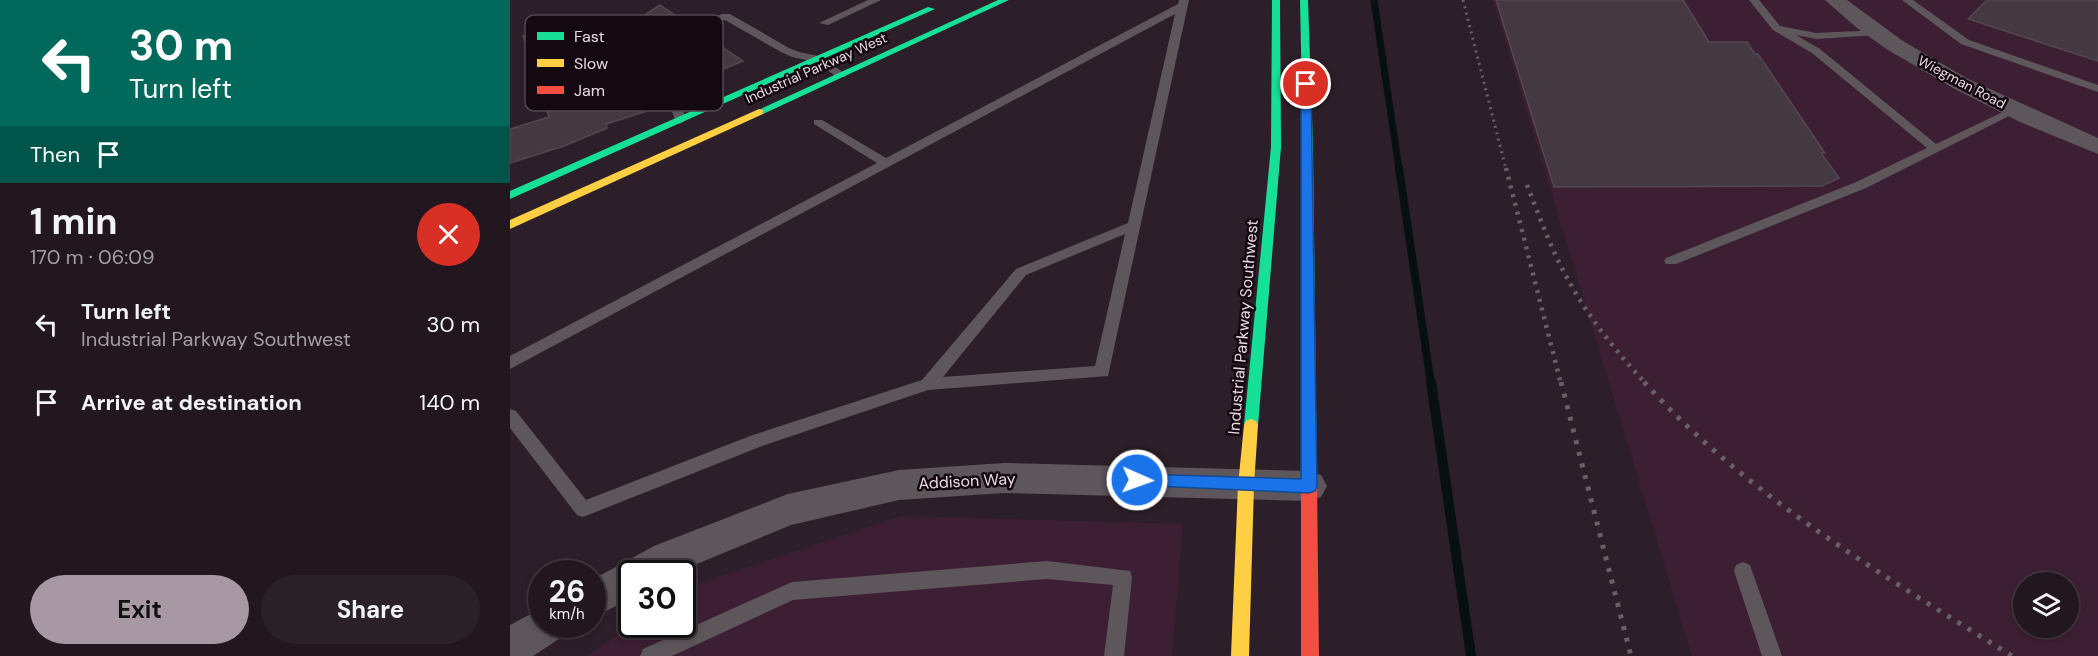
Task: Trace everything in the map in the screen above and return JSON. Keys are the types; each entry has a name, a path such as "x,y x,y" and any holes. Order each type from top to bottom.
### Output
{"main road":[{"name":"Industrial Parkway West","path":"510,225 1005,0"},
{"name":"Industrial Parkway Southwest","path":"1240,656 1246,485 1276,147 1276,0"},
{"path":"1304,0 1308,147 1310,656"},
{"name":"Industrial Parkway West","path":"723,101 941,5"},
{"name":"Industrial Parkway West","path":"510,195 701,111"}],"street":[{"name":"Wiegman Road","path":"1835,0 1876,32 1922,62 2015,110 2098,147"},
{"name":"Addison Way","path":"664,560 788,510 899,485 1004,478 1309,486"},
{"path":"510,648 528,637"}],"lane":[{"path":"824,23 876,0"},
{"path":"1754,0 1777,28 1816,51 1935,149"},
{"path":"1907,0 1965,42 2098,89"},
{"path":"510,363 1183,3"},
{"path":"510,416 583,509 756,441 928,384 1102,372 1183,3"},
{"path":"723,17 726,16 784,50 796,55 819,59 841,75"},
{"path":"1777,28 1816,36 1876,32"},
{"path":"1671,261 1861,185 2015,110"},
{"path":"677,111 680,120"},
{"path":"818,122 886,163"},
{"path":"928,384 1021,272 1135,225"},
{"path":"650,656 792,591 1047,570 1123,578 1114,656"},
{"path":"1743,572 1772,656"}],"shaded area":[{"path":"1493,0 2098,0 2098,656 1692,656"},
{"path":"901,516 1183,524 1172,656 587,656 618,635 618,638 696,638 696,584"}],"building":[{"path":"1496,0 1683,0 1709,42 1747,42 1755,54 1758,54 1825,153 1821,153 1839,178 1822,186 1554,187"},
{"path":"1987,0 2098,0 2098,61 1968,19"},
{"path":"660,5 675,15 645,15"},
{"path":"723,48 743,61 723,69"},
{"path":"547,111 644,112 606,124 607,128 564,146 510,163 510,129 549,117"}],"waterway":[{"path":"1374,0 1399,169"},
{"path":"1399,168 1431,384"},
{"path":"1431,382 1471,656"}],"railway":[{"path":"1463,0 1506,169"},
{"path":"1506,168 1561,384"},
{"path":"1527,185 1552,247 1578,297 1605,336 1646,384"},
{"path":"1561,382 1631,656"},
{"path":"1644,382 1727,462 1772,497 1866,564 2012,656"}],"traffic: fast":[{"path":"759,112 1005,0"},
{"path":"1251,425 1276,147 1276,0"},
{"path":"1304,0 1308,147 1309,484"},
{"path":"723,101 931,9"},
{"path":"510,195 700,111"}],"traffic: slow":[{"path":"510,225 759,112"},
{"path":"1240,656 1246,485 1251,425"}],"traffic: jam":[{"path":"1309,484 1310,656"}],"route":[{"path":"1137,480 1309,486 1306,84"}]}
